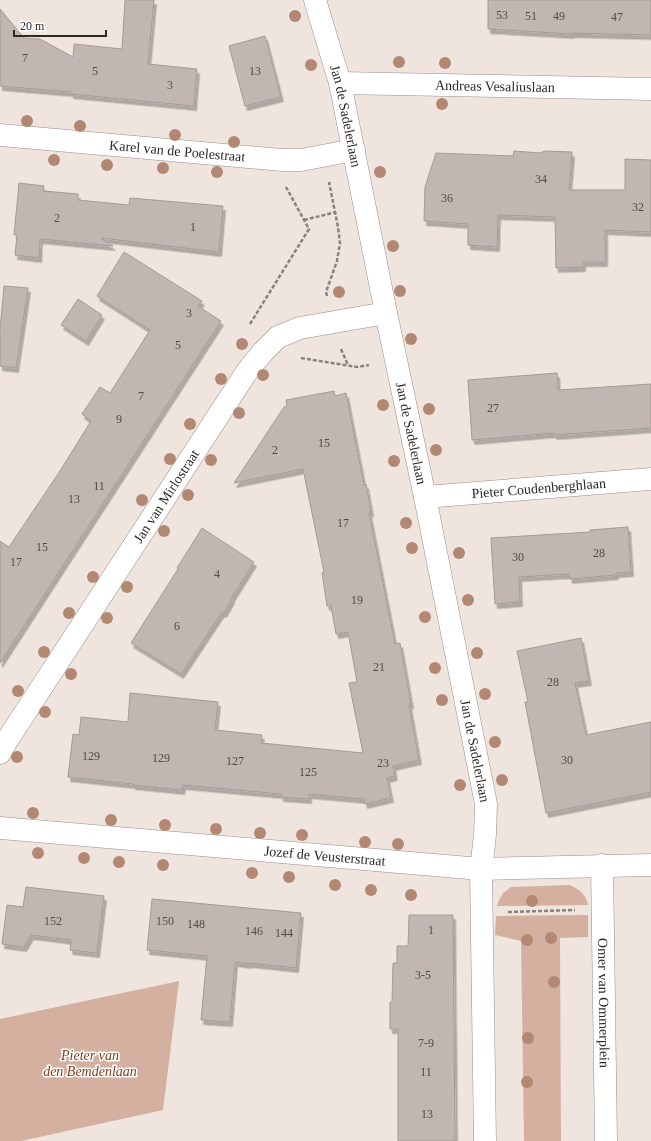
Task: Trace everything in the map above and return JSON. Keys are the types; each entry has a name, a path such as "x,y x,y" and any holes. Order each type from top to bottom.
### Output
{"street":[{"name":"Jan de Sadelerlaan","path":"315,0 340,83 486,804 485,835 481,868"},
{"name":"Andreas Vesaliuslaan","path":"340,83 651,89"},
{"name":"Karel van de Poelestraat","path":"0,135 282,160 301,160 354,150"},
{"name":"Jan van Mirlostraat","path":"0,753 248,370 263,352 278,337 300,328 386,314"},
{"name":"Pieter Coudenberghlaan","path":"425,497 651,479"},
{"name":"Jozef de Veusterstraat","path":"0,828 481,868 651,864"},
{"name":"Omer van Ommerplein","path":"602,865 606,1141"},
{"path":"481,868 485,1141"}],"path":[{"path":"323,156 340,243 337,261 326,292 338,343 348,365"},
{"path":"282,160 282,180 309,229 248,327 263,352 357,367 396,361"},
{"path":"304,220 364,206"},
{"path":"482,912 603,910"}],"green space":[{"path":"569,885 582,892 588,905 497,906 503,893 511,887"},
{"path":"588,915 588,937 560,938 561,1141 524,1141 521,941 495,935 496,916"},
{"name":"Pieter van den Bemdenlaan","path":"179,981 163,1110 21,1141 0,1141 0,1019"}],"building":[{"path":"125,0 154,0 148,64 197,69 194,106 71,94 71,92 0,86 0,9 24,38 40,39 73,57 74,44 122,49"},
{"path":"488,0 651,0 651,35 572,34 488,29"},
{"path":"265,36 281,97 245,106 229,46"},
{"path":"514,151 540,153 545,151 572,152 569,190 625,190 625,159 651,160 651,232 605,230 605,262 583,262 583,267 556,268 555,217 498,215 497,247 468,245 468,224 424,221 425,187 436,153 513,156"},
{"path":"19,183 44,186 43,191 78,194 78,200 129,205 130,198 223,206 219,252 101,238 113,246 40,239 39,258 15,255 17,235 14,235"},
{"path":"124,252 202,301 198,306 221,321 0,663 0,541 9,547 60,471 91,421 82,414 100,387 110,393 150,330 97,296"},
{"path":"4,286 28,288 16,368 0,366 0,330"},
{"path":"78,299 102,315 86,341 61,325"},
{"path":"557,373 558,390 651,384 651,428 554,435 554,433 472,440 468,380"},
{"path":"334,391 335,396 346,393 364,485 366,484 371,512 369,512 395,644 400,643 419,760 393,766 395,776 387,778 391,798 365,804 364,799 309,794 309,799 281,797 281,794 183,785 182,790 68,777 73,734 79,735 81,717 128,722 130,693 218,702 215,730 262,735 261,743 363,753 349,683 357,682 348,632 336,634 331,606 327,606 322,573 324,572 303,469 234,483 284,407 287,406 286,400"},
{"path":"628,527 631,572 616,573 616,575 570,579 569,574 519,577 520,602 495,604 491,538 590,532 590,530"},
{"path":"202,528 254,562 232,597 224,613 222,612 181,674 131,643"},
{"path":"581,638 589,681 575,683 586,735 651,722 651,792 546,813 525,702 528,702 517,651"},
{"path":"26,887 104,896 97,953 70,950 71,940 31,935 24,947 2,944 7,905 23,907"},
{"path":"152,899 301,913 296,968 235,962 230,1022 201,1020 207,956 147,950"},
{"path":"409,915 453,915 455,1141 398,1141 398,1029 390,1029 390,1002 392,1002 393,963 397,963 397,946 408,946"}]}
